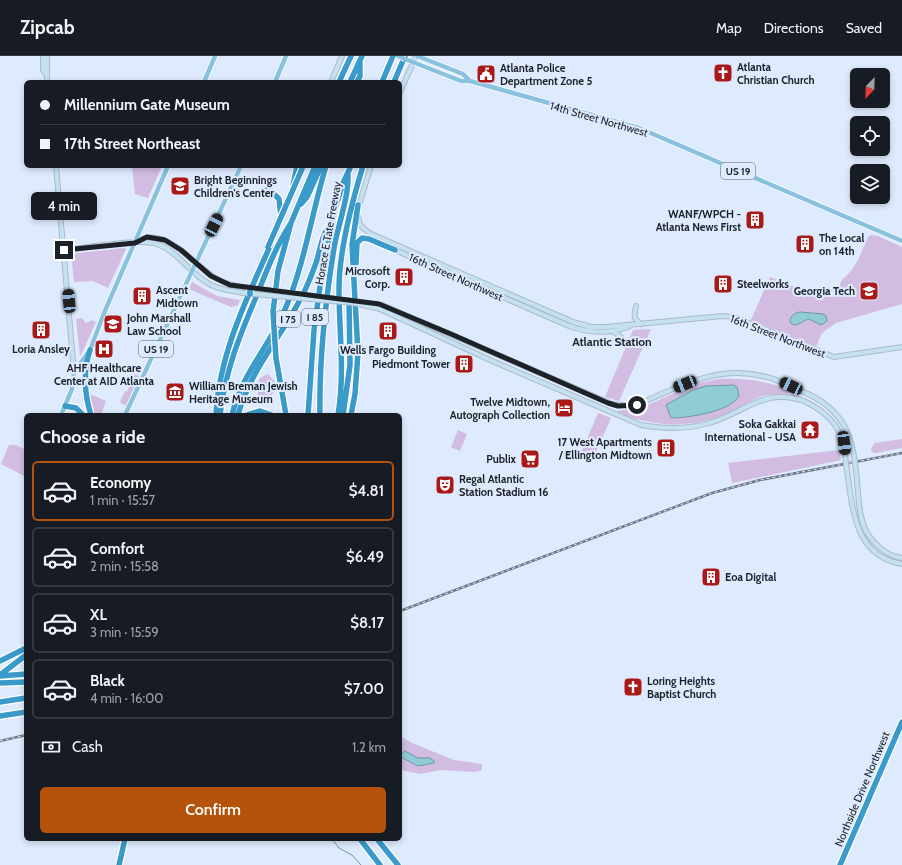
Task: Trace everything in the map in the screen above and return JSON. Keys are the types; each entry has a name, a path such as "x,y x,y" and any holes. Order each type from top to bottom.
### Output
{"highway":[{"path":"340,80 350,56"},
{"path":"383,80 393,56"},
{"path":"351,80 361,57"},
{"path":"358,80 360,76 361,57"},
{"path":"395,80 405,58"},
{"path":"216,413 220,384 233,334 290,198 300,168"},
{"path":"250,291 300,168"},
{"path":"220,413 224,385 233,353 279,242 291,223 314,168"},
{"path":"298,208 308,197 320,168"},
{"path":"233,413 240,391 281,318 291,296 299,270 313,209 325,168"},
{"path":"348,174 350,168"},
{"path":"338,413 342,370 339,289 349,218 362,168"},
{"name":"I 85","path":"308,413 316,314 322,272 332,221 343,183 348,174"},
{"name":"Horace E Tate Freeway","path":"320,413 320,375 325,315 336,239 348,184 348,174"},
{"path":"268,188 279,199 281,219"},
{"path":"343,255 358,205"},
{"path":"351,413 356,387 358,353 352,245 358,205"},
{"name":"I 75","path":"238,413 241,403 251,381 302,296 313,271 324,233 332,221"},
{"path":"286,413 276,358 273,312 278,272 291,223"},
{"path":"355,293 356,250 359,239 369,239 396,248"},
{"path":"343,413 349,380 350,341 348,301"},
{"path":"90,350 85,374 85,390 91,413"},
{"path":"65,406 76,408 81,413"},
{"path":"254,413 260,411 266,413"},
{"path":"0,661 24,649"},
{"path":"0,676 24,657"},
{"path":"0,676 24,674"},
{"path":"0,683 24,682"},
{"path":"0,702 24,698"},
{"path":"0,716 24,712"},
{"name":"Northside Drive Northwest","path":"840,865 902,722"},
{"path":"119,865 125,841"},
{"path":"362,841 380,865"},
{"path":"379,841 398,865"}],"main road":[{"path":"43,56 43,70 46,74 47,80"},
{"path":"46,74 48,70 47,56"},
{"path":"205,80 215,56"},
{"path":"276,80 286,56"},
{"path":"332,80 342,56"},
{"name":"14th Street Northwest","path":"398,56 461,81 470,81 639,128 902,241"},
{"path":"402,87 416,56"},
{"name":"14th Street Northwest","path":"416,56 463,74 470,81"},
{"path":"56,168 74,372 72,389 62,413"},
{"path":"74,372 90,350 167,168"},
{"name":"US 19","path":"126,413 241,168"},
{"path":"370,168 358,205 358,220 362,228 396,248"},
{"path":"135,243 147,237 163,239 176,247 220,281 242,287 250,291"},
{"path":"64,250 135,243 155,244 164,247 210,284 224,290 242,293 250,291 348,301 381,307 612,404 630,406 637,405 703,377 732,373 762,376 781,382 808,394 829,408 843,423 849,435 854,453 859,505 866,532 884,551 902,558"},
{"name":"16th Street Northwest","path":"396,248 569,326 590,331 611,331 630,325"},
{"name":"16th Street Northwest","path":"396,248 577,323 591,327 630,325 723,316 734,317 834,357 902,347"},
{"path":"636,306 634,317 642,324"},
{"path":"381,307 490,360 641,425 668,428 688,427 723,419 763,399 778,396 793,397 804,401 824,413 834,424 842,437 856,523 866,544 887,560 902,564"},
{"path":"611,331 620,336 623,343"}],"shaded area":[{"path":"132,168 161,168 148,198 135,194"},
{"name":"Georgia Tech","path":"871,235 878,236 902,247 902,304 836,323 822,333 816,347 751,320 770,277 796,288 834,297 842,280 851,271 858,260 868,237"},
{"path":"126,249 108,288 93,281 74,282 71,254"},
{"path":"192,282 217,296 240,300 238,305 231,307 189,289"},
{"path":"800,312 823,314 826,316 827,321 821,325 809,319 796,325 792,324 790,320 792,316"},
{"path":"82,318 86,323 92,320 96,322 80,357 76,319"},
{"path":"651,329 619,401 605,397 633,330"},
{"path":"134,374 139,376 126,406 120,402 125,391 127,392"},
{"path":"268,374 275,382 273,393 269,397 258,395 257,385 260,378"},
{"path":"718,379 746,379 763,382 789,390 791,393 761,396 723,415 690,424 656,423 630,418 617,411 641,408 694,384"},
{"path":"734,385 737,387 739,396 734,402 727,406 708,413 671,418 666,405 693,390 706,386"},
{"path":"90,394 106,401 102,413 93,413 89,396"},
{"path":"598,413 611,418 592,461 580,455"},
{"path":"458,430 467,434 460,451 451,447"},
{"path":"902,439 902,448 876,453 872,452 871,448 875,443"},
{"path":"9,445 16,445 24,449 24,476 1,464"},
{"path":"839,450 841,460 732,483 728,463"},
{"path":"402,737 412,743 454,760 482,764 482,770 474,772 441,770 420,774 402,770"},
{"path":"405,751 418,758 430,758 434,761 434,763 418,766 402,758 402,753"}],"waterway":[{"path":"334,841 339,848 352,855 361,865"}],"railway":[{"path":"402,610 712,493 760,480 902,453"},
{"path":"0,741 24,735"}],"place":[{"name":"Atlanta Christian Church","path":"723,73"},
{"name":"Atlanta Police Department Zone 5","path":"486,74"},
{"name":"Bright Beginnings Children's Center","path":"180,186"},
{"name":"WANF/WPCH - Atlanta News First","path":"755,220"},
{"name":"The Local on 14th","path":"805,244"},
{"name":"Microsoft Corp.","path":"404,277"},
{"name":"Steelworks","path":"723,284"},
{"name":"Georgia Tech","path":"869,291"},
{"name":"Ascent Midtown","path":"142,296"},
{"name":"John Marshall Law School","path":"113,324"},
{"name":"Loria Ansley","path":"41,330"},
{"name":"Wells Fargo Building","path":"388,331"},
{"name":"AHF Healthcare Center at AID Atlanta","path":"104,349"},
{"name":"Piedmont Tower","path":"464,364"},
{"name":"William Breman Jewish Heritage Museum","path":"175,392"},
{"name":"Twelve Midtown, Autograph Collection","path":"564,408"},
{"name":"Soka Gakkai International - USA","path":"810,430"},
{"name":"17 West Apartments / Ellington Midtown","path":"666,448"},
{"name":"Publix","path":"530,459"},
{"name":"Regal Atlantic Station Stadium 16","path":"445,485"},
{"name":"Eoa Digital","path":"711,577"},
{"name":"Loring Heights Baptist Church","path":"633,687"}],"district":[{"name":"Atlantic Station","path":"612,341"}],"route":[{"path":"64,250 135,243 145,237 159,238 181,250 211,276 230,285 250,289 356,300 379,304 396,310 608,403 618,406 637,405"}]}
